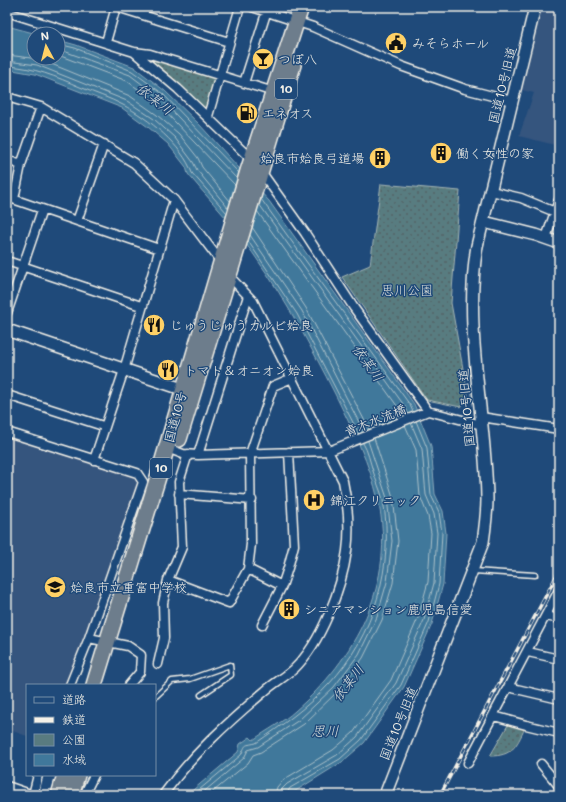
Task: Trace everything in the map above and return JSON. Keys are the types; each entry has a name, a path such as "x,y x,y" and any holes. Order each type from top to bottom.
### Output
{"highway":[{"name":"国道10号","path":"254,170 274,92 301,17 310,7"},
{"name":"国道10号","path":"94,684 113,643 177,451 188,392 227,256 301,17"},
{"name":"国道10号","path":"188,392 229,276 227,256"},
{"name":"国道10号","path":"105,684 113,643"},
{"path":"59,795 66,776"},
{"path":"71,795 77,776"}],"street":[{"path":"106,42 116,7 229,42"},
{"path":"208,116 240,7"},
{"path":"252,7 301,17 401,66 465,89 512,101"},
{"name":"国道10号旧道","path":"385,795 483,542 487,500 482,421 472,314 473,272 535,7"},
{"path":"244,83 267,9"},
{"path":"7,12 134,52 150,54 274,92"},
{"path":"134,52 178,88 208,116 254,170 305,233 354,308 426,412 482,421 559,429"},
{"path":"7,97 41,107 134,163 174,200 227,256"},
{"path":"41,107 10,198 159,249"},
{"path":"77,221 104,144"},
{"path":"7,160 21,165"},
{"path":"491,191 521,198 555,212"},
{"path":"94,460 103,426 124,370 141,306 174,200"},
{"path":"546,238 559,200"},
{"path":"7,313 42,210"},
{"path":"484,222 546,238 559,243"},
{"path":"7,261 141,306"},
{"path":"163,795 182,768 222,727 269,686 294,669 315,642 326,620 347,551 347,502 343,482 331,450 253,302 229,276"},
{"path":"198,454 248,296"},
{"path":"7,330 188,392"},
{"path":"168,580 229,603 248,569 251,544 252,500 250,454 273,386 292,378"},
{"path":"7,395 103,426"},
{"name":"青木水流橋","path":"331,450 426,412"},
{"path":"7,432 137,473 143,482 89,638 70,684"},
{"path":"158,664 164,638 163,603 168,580 182,547 177,451 198,454 250,454 331,450"},
{"path":"262,625 282,586 294,545 289,452"},
{"path":"179,494 252,500"},
{"path":"248,569 282,586"},
{"path":"468,763 528,652 559,590"},
{"path":"546,616 559,619"},
{"path":"89,638 128,646 141,655 140,672 130,684"},
{"path":"528,652 559,659"},
{"path":"508,687 559,699"},
{"path":"494,716 559,732"},
{"path":"541,764 559,786"},
{"path":"7,786 33,795 38,776"},
{"path":"84,795 94,776"}],"lane":[{"path":"473,571 535,575"},
{"path":"156,696 172,681 190,679 230,665 231,675 201,695"}],"shaded area":[{"path":"542,7 559,7 559,146 519,136 534,93 522,90"},
{"name":"姶良市立重富中学校","path":"7,434 133,475 139,489 66,684 26,684 26,736 7,729"}],"green space":[{"path":"150,57 213,77 215,80 207,107 205,109 149,59"},
{"name":"思川公園","path":"381,184 460,191 451,303 468,396 461,407 427,400 342,277 370,265"},
{"path":"508,725 525,728 516,745 512,749 497,756 490,756"}],"water":[{"name":"思川","path":"7,26 26,31 26,66 66,66 66,42 134,67 165,91 199,124 269,201 414,404 431,446 435,494 443,511 446,533 443,584 432,624 404,687 364,743 342,762 289,795 187,795 238,752 240,744 250,737 253,740 290,715 317,690 336,668 353,643 366,617 376,589 381,560 382,530 375,487 360,448 315,355 279,292 238,233 188,174 186,167 168,144 122,108 35,74 7,69"}],"railway":[{"path":"440,795 559,571"}],"place":[{"name":"みそらホール","path":"396,43"},
{"name":"つぼ八","path":"263,59"},
{"name":"エネオス","path":"247,113"},
{"name":"働く女性の家","path":"441,153"},
{"name":"姶良市姶良弓道場","path":"380,158"},
{"name":"じゅうじゅうカルビ姶良","path":"154,325"},
{"name":"トマト＆オニオン姶良","path":"168,370"},
{"name":"錦江クリニック","path":"314,500"},
{"name":"姶良市立重富中学校","path":"55,587"},
{"name":"シニアマンション鹿児島信愛","path":"289,609"}],"water label":[{"name":"依某川","path":"155,99"},
{"name":"依某川","path":"368,363"},
{"name":"依某川","path":"348,683"}]}
